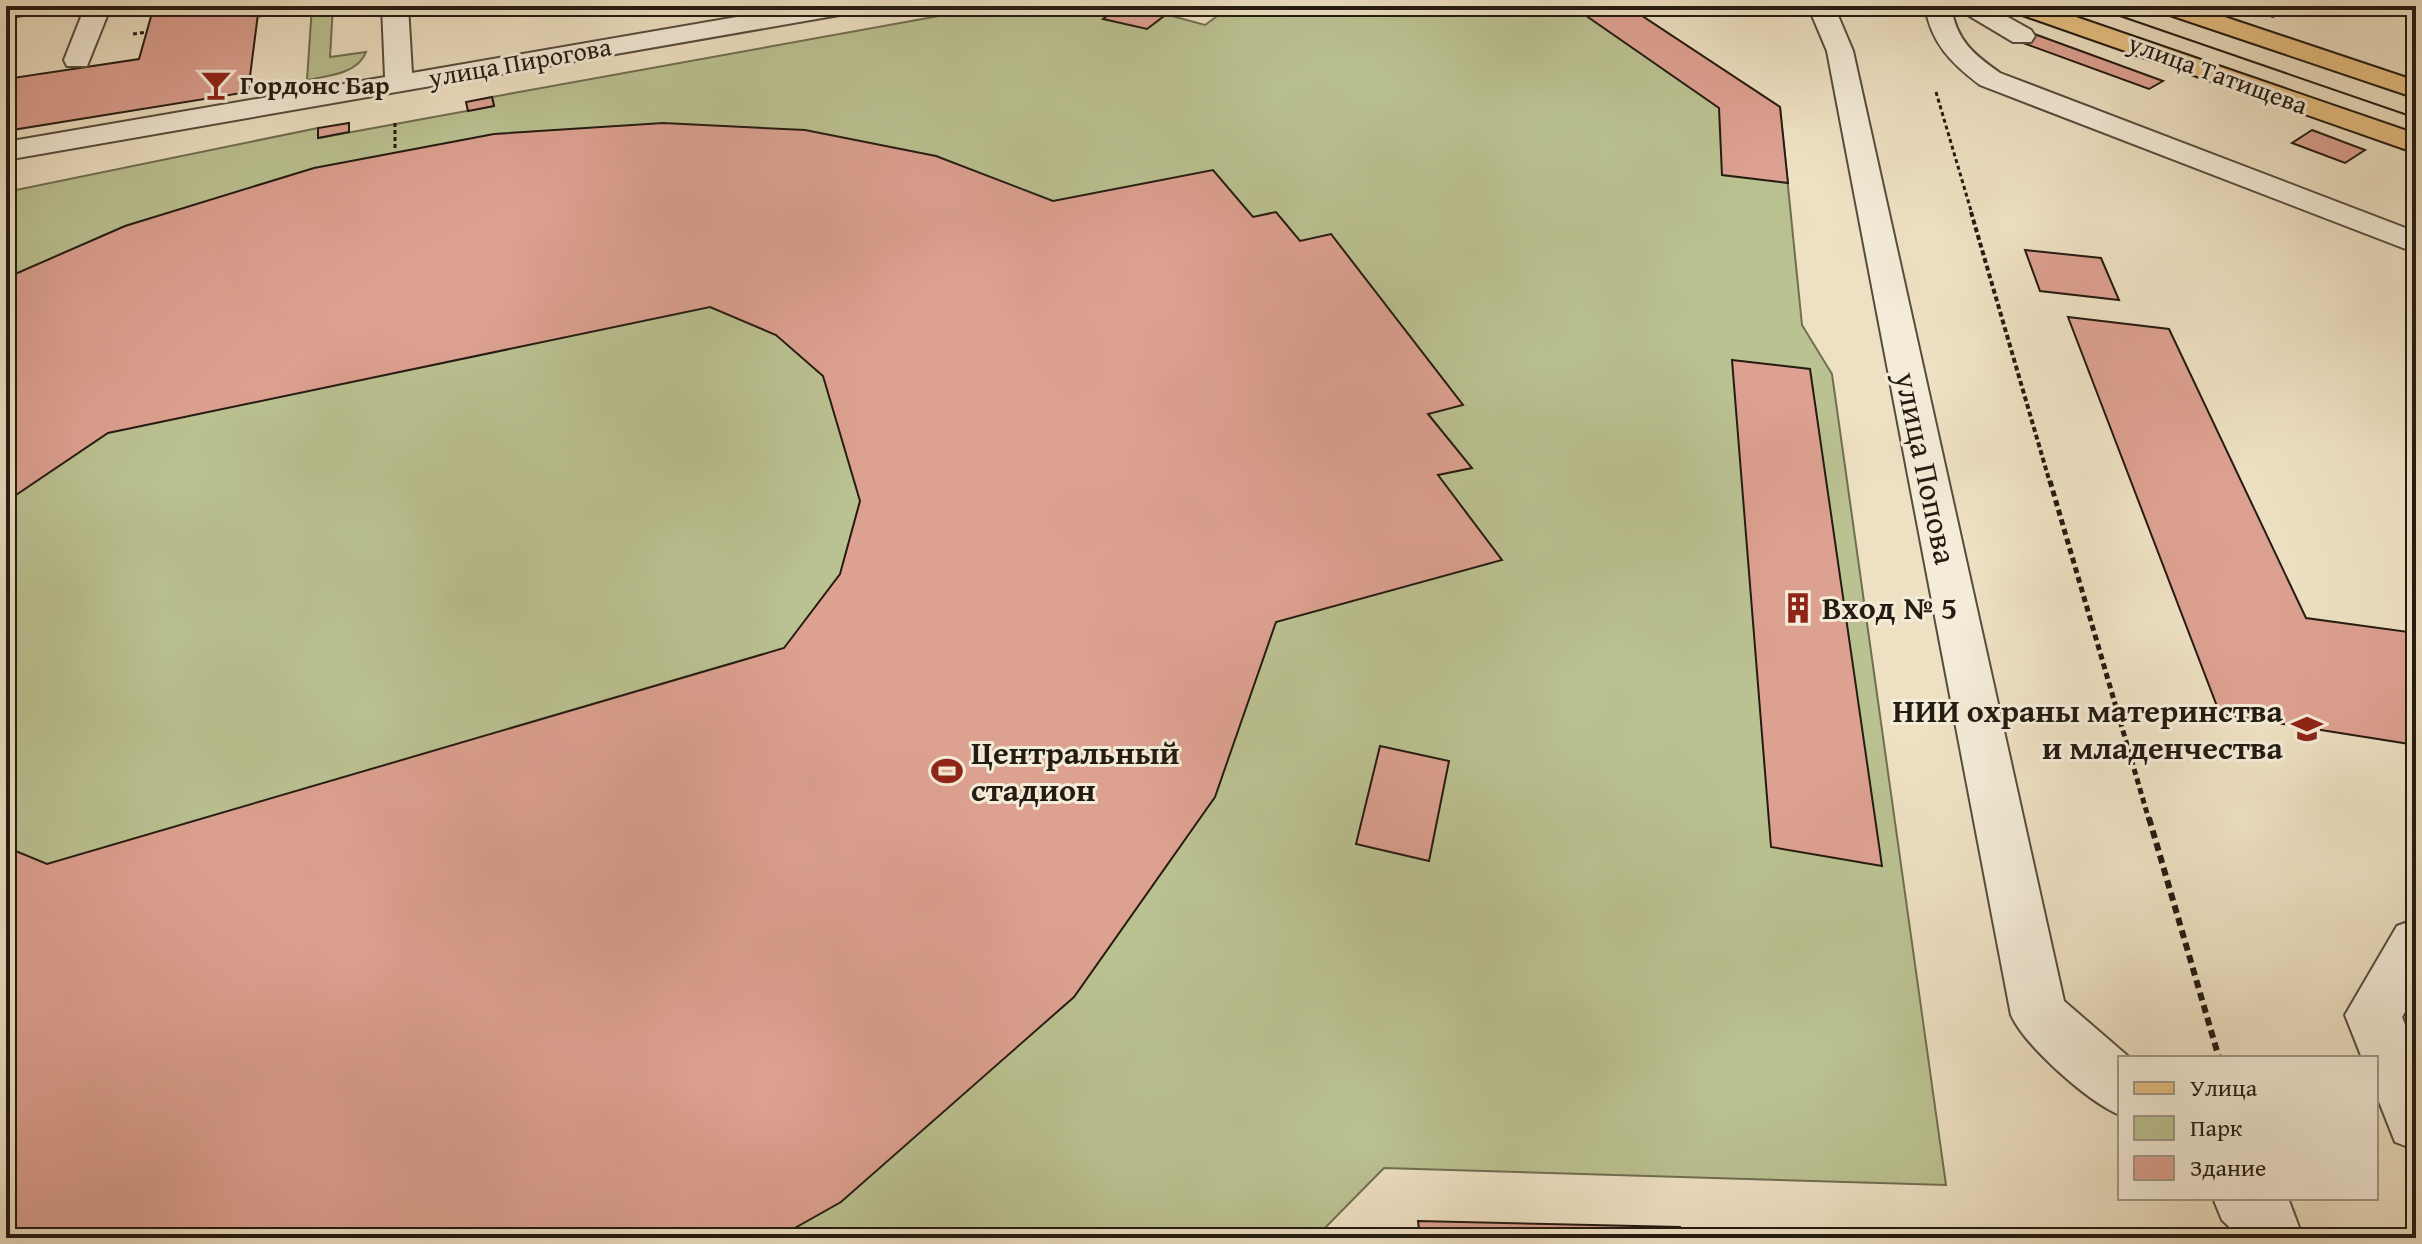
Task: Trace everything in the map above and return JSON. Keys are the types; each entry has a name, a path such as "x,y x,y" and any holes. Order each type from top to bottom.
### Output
{"main road":[{"name":"улица Татищева","path":"2020,6 2416,144"},
{"path":"2167,6 2416,90"}],"street":[{"path":"6,10 36,6"},
{"path":"77,60 94,16 79,6"},
{"path":"395,6 399,83"},
{"name":"улица Пирогова","path":"6,151 845,6"},
{"name":"улица Попова","path":"1821,6 1840,51 2039,1015 2118,1085"},
{"path":"1938,6 1939,19 1953,52 1990,79 2416,243"},
{"path":"1970,6 2022,36"},
{"path":"2416,943 2373,1015 2416,1121"},
{"path":"2246,1200 2265,1217 2272,1238"}],"path":[{"path":"258,16 289,12"},
{"path":"1935,91 2218,1056"}],"green space":[{"path":"312,6 333,6 330,57 366,52 349,69 307,80"},
{"name":"Центральный стадион","path":"994,6 1135,6 1205,25 1231,6 1627,6 1780,107 1802,325 1832,374 1946,1185 1384,1168 1315,1238 6,1238 6,192 318,128 319,138 494,106 492,97"}],"building":[{"path":"154,6 259,6 248,92 6,131 6,79 139,59"},
{"path":"1120,6 1168,13 1147,29 1103,19"},
{"path":"1572,6 1627,6 1780,107 1788,183 1722,175 1719,108"},
{"path":"2239,6 2272,6 2284,10 2273,17"},
{"path":"2029,32 2163,81 2149,89 2015,40"},
{"path":"492,97 494,106 468,111 466,102"},
{"path":"349,123 349,132 318,138 318,128"},
{"path":"663,123 805,130 936,156 1053,201 1213,170 1253,217 1276,212 1300,241 1331,234 1463,405 1428,414 1472,468 1438,475 1502,560 1276,622 1215,797 1074,997 841,1202 777,1238 6,1238 6,847 47,864 784,648 840,574 860,501 823,376 776,335 710,307 108,433 16,495 6,506 6,278 125,226 314,168 494,134"},
{"path":"2312,130 2365,150 2345,163 2292,143"},
{"path":"2025,250 2101,258 2119,300 2040,291"},
{"path":"2068,317 2169,329 2306,618 2416,633 2416,745 2220,714"},
{"name":"Вход № 5","path":"1732,360 1810,369 1882,866 1771,847"},
{"path":"1380,746 1449,761 1429,861 1356,844"},
{"path":"1418,1221 1680,1227 1683,1238 1420,1238"}],"tram line":[{"path":"2091,6 2416,118"}],"place":[{"name":"Гордонc Бар","path":"216,85"},
{"name":"Вход № 5","path":"1798,608"},
{"name":"НИИ охраны материнства и младенчества","path":"2307,729"},
{"name":"Центральный стадион","path":"947,771"}]}
